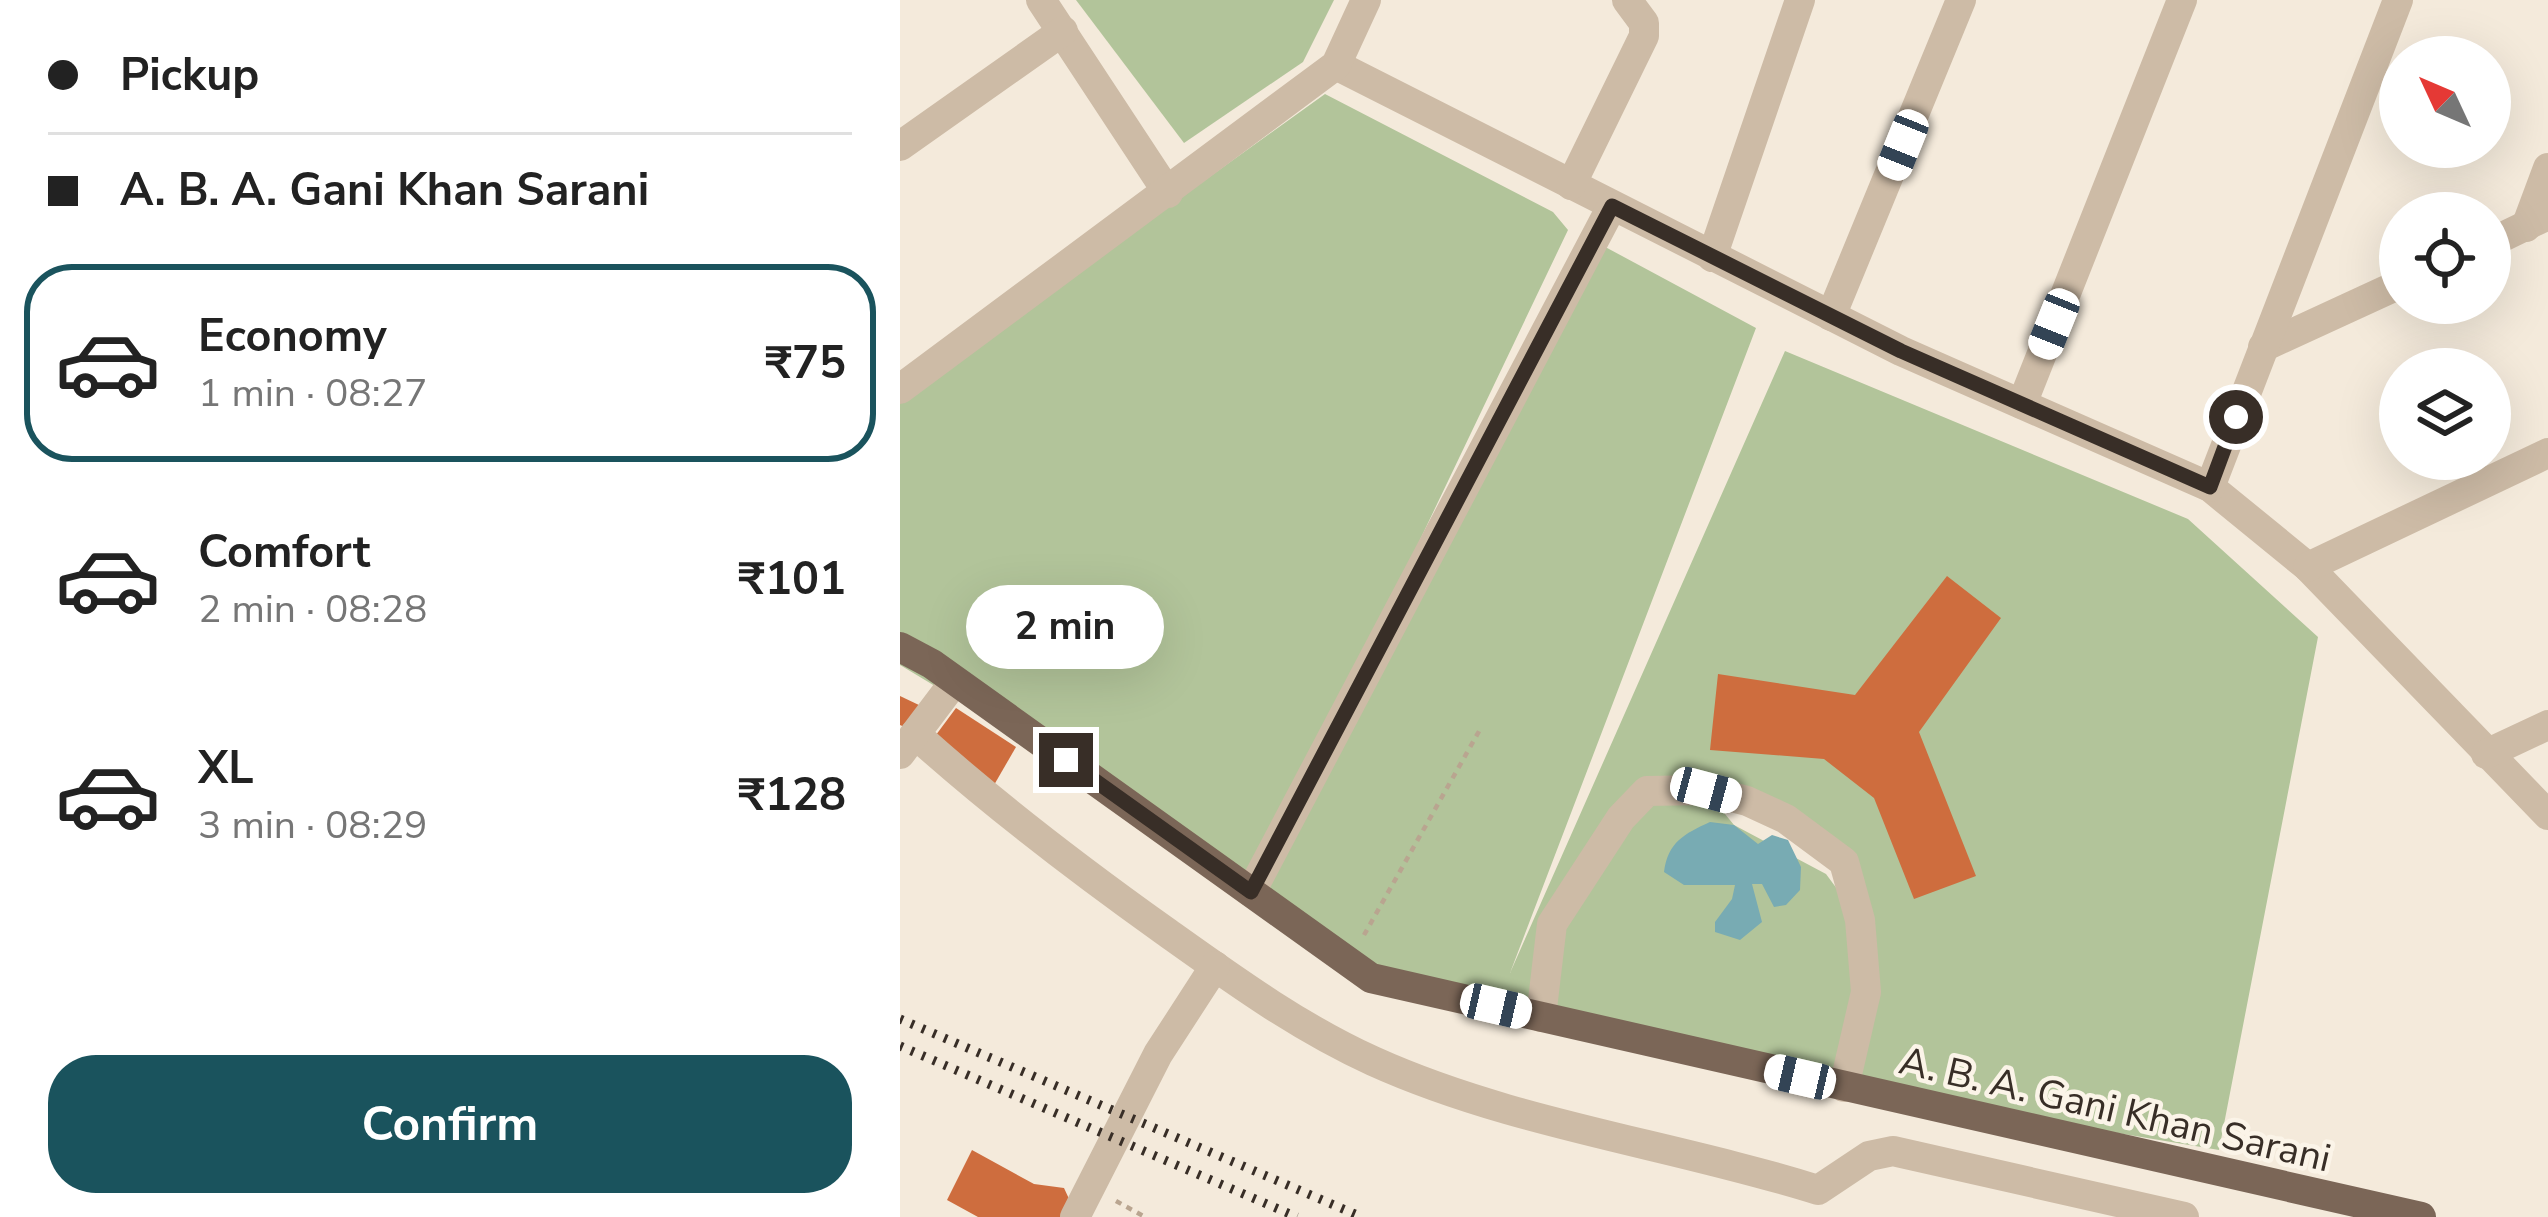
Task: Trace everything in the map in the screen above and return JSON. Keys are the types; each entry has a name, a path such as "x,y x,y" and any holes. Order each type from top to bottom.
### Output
{"main road":[{"name":"A. B. A. Gani Khan Sarani","path":"900,647 955,681 1371,978 2421,1217"}],"street":[{"path":"1041,0 1168,194"},
{"path":"900,389 1336,65 1366,0"},
{"path":"1571,184 1644,36 1644,23 1628,0"},
{"path":"1712,256 1800,0"},
{"path":"1832,316 1961,0"},
{"path":"2022,404 2182,0"},
{"path":"2210,487 2398,0"},
{"path":"900,146 1063,31"},
{"path":"1336,65 1832,316 2210,487 2308,567 2548,815"},
{"path":"2537,221 2548,168"},
{"path":"1251,892 1612,206"},
{"path":"2264,347 2379,294"},
{"path":"2308,567 2548,454"},
{"path":"955,681 907,744 1215,967 1306,1027 1375,1062 1472,1097 1818,1190 1868,1156 1893,1151 2184,1217"},
{"path":"2486,754 2548,724"},
{"path":"1541,1016 1552,924 1621,818 1647,790 1706,790 1786,819 1844,862 1860,920 1866,992 1844,1087"},
{"path":"1075,1217 1158,1054 1215,967"}],"path":[{"path":"1349,961 1482,727"}],"green space":[{"path":"1076,0 1334,0 1303,62 1184,143"},
{"path":"1325,94 1553,212 1568,230 1276,841 1596,242 1756,328 1510,973 1785,351 2188,519 2318,637 2219,1150 1843,1087 1371,978 1018,736 900,665 900,399","holes":["1707,792 1844,862 1857,916 1826,874 1734,825"]}],"water":[{"path":"1710,822 1734,825 1758,844 1772,835 1788,840 1801,867 1800,890 1786,905 1774,907 1762,884 1752,884 1762,922 1740,940 1715,932 1715,922 1732,899 1735,885 1684,885 1664,872 1679,840"}],"building":[{"path":"1947,576 2001,618 1919,732 1976,876 1914,899 1874,798 1824,759 1710,750 1718,674 1855,695"},
{"path":"900,696 921,706 909,729 900,725"},
{"path":"956,708 1016,747 994,785 933,739"},
{"path":"972,1150 1034,1184 1064,1188 1070,1201 1062,1217 978,1217 947,1200"}],"railway":[{"path":"900,1019 1362,1217"},
{"path":"900,1046 1297,1217"}],"route":[{"path":"1066,760 1251,892 1612,206 1901,351 2210,487 2236,417"}]}
